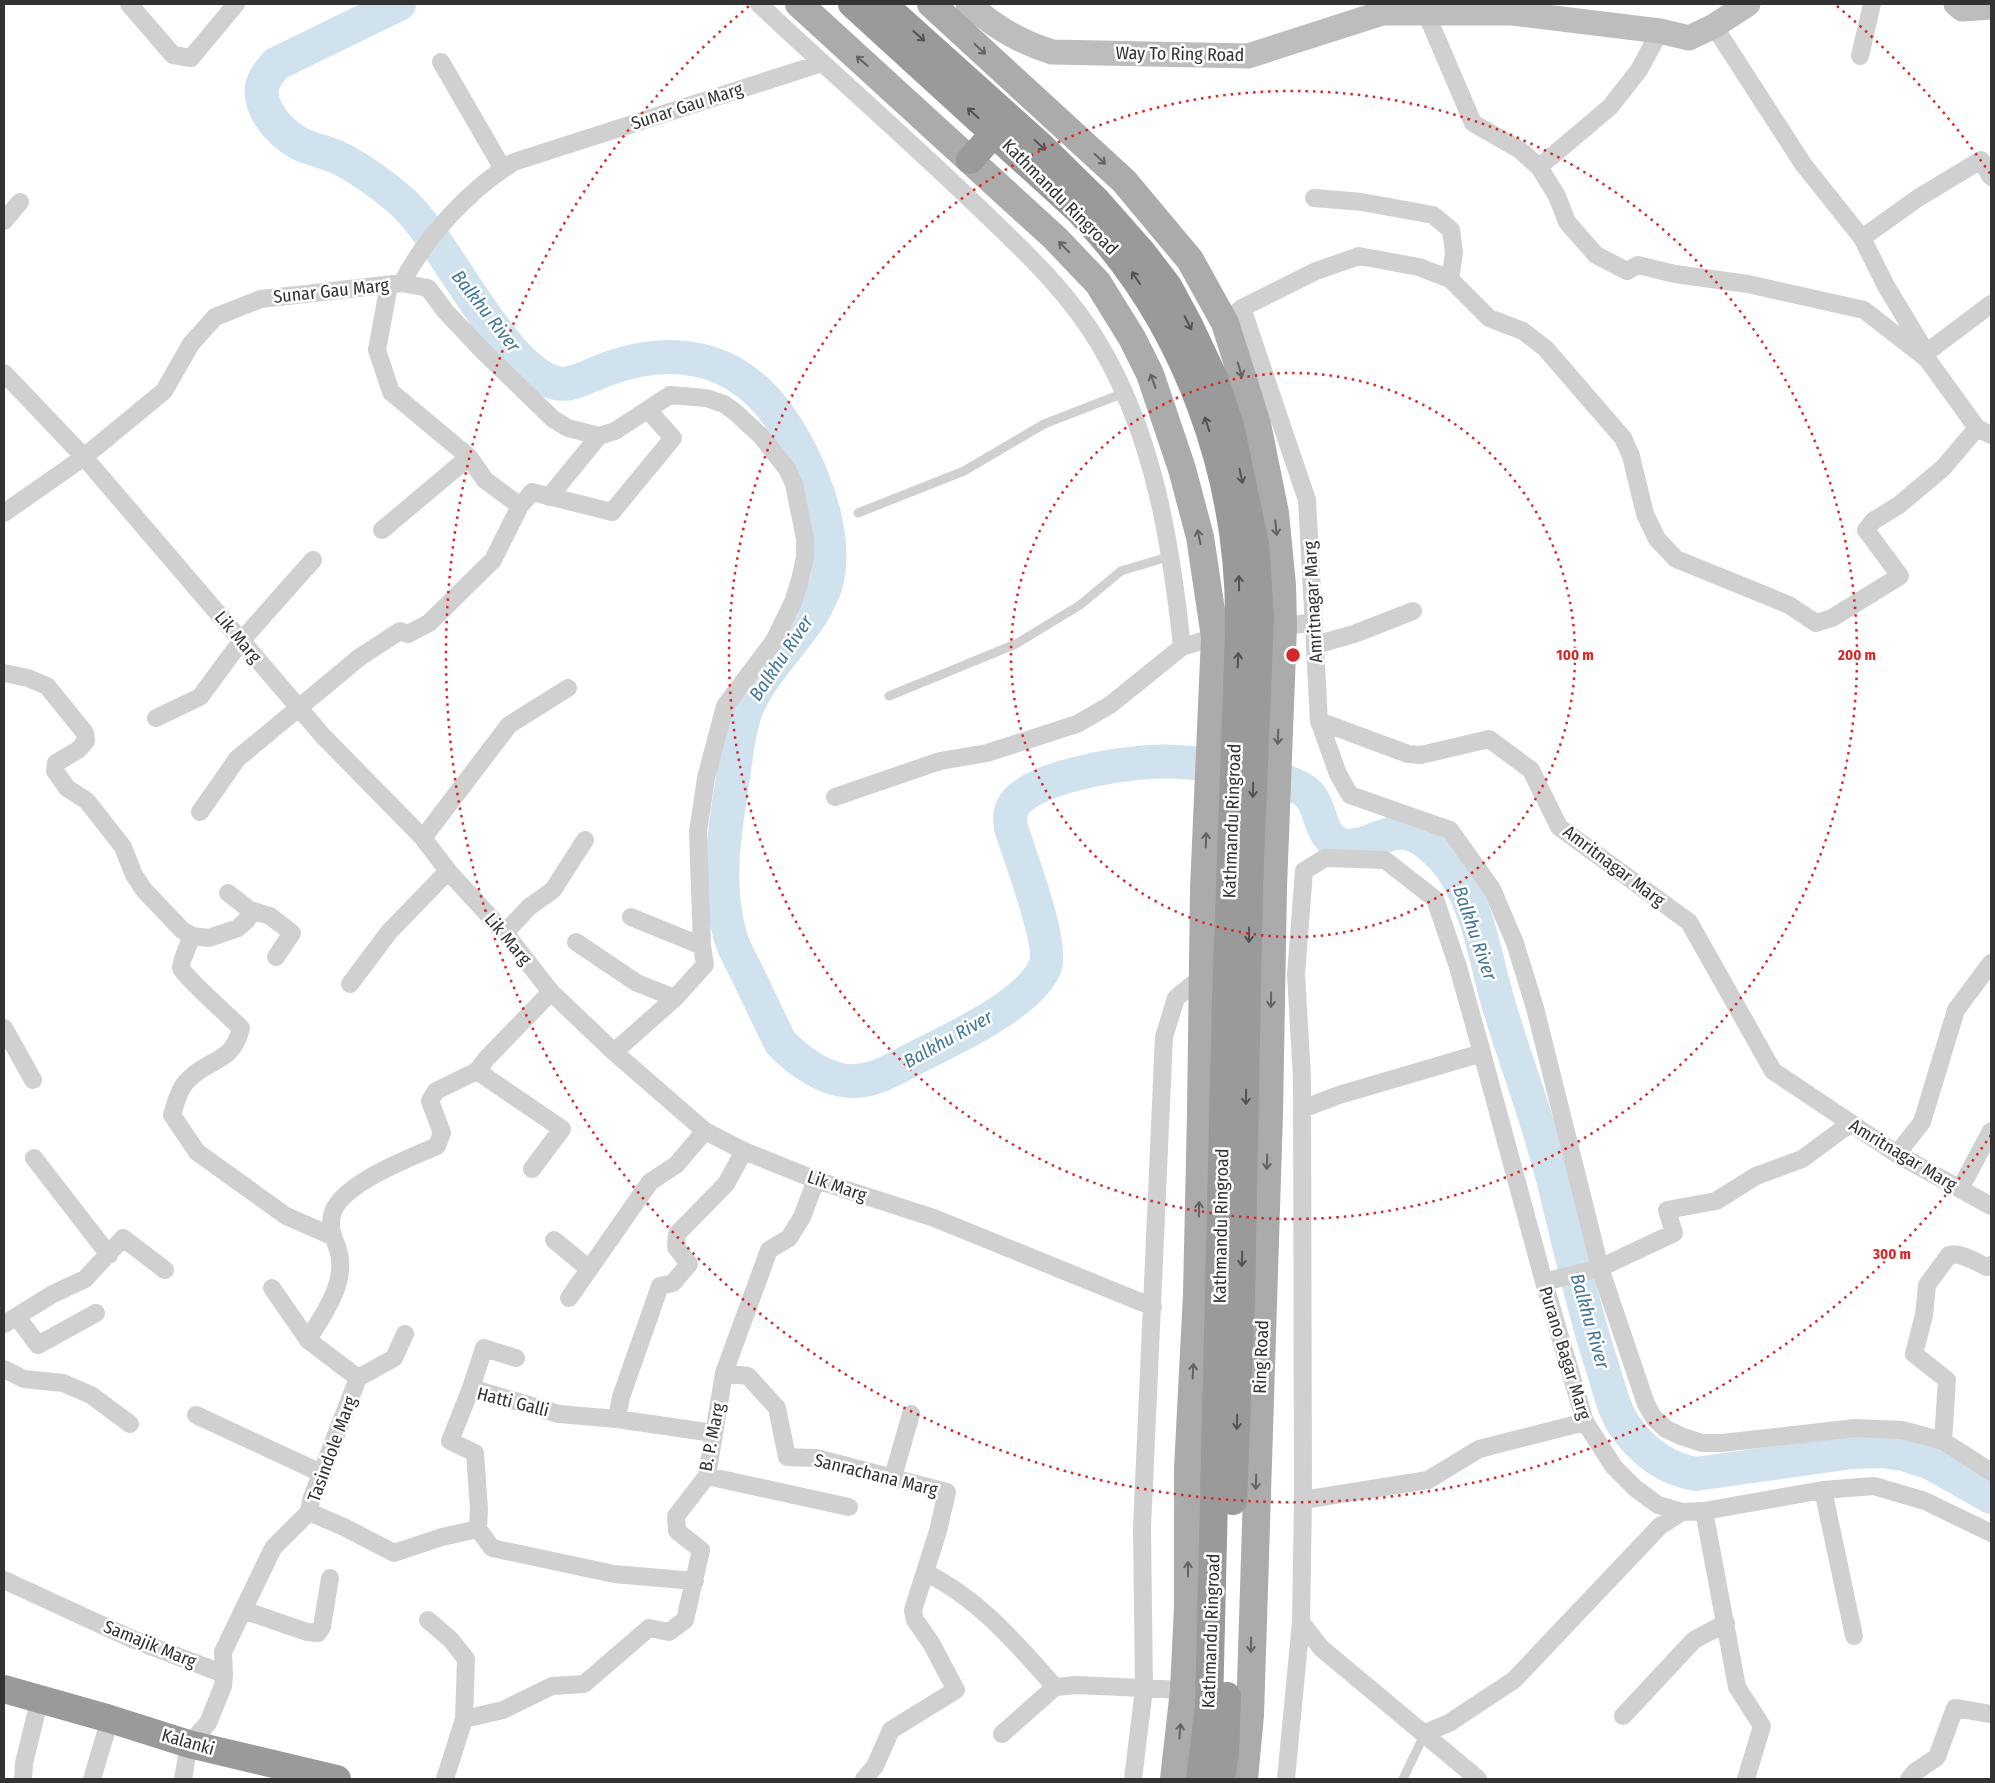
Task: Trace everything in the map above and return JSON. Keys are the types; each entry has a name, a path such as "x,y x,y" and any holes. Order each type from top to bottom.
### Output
{"highway":[{"name":"Kathmandu Ringroad","path":"852,4 1097,201 1142,252 1168,286 1214,378 1242,479 1256,544 1246,689 1209,1707 1200,1779"},
{"name":"Kathmandu Ringroad","path":"883,4 1002,125"},
{"path":"970,160 1002,125"},
{"name":"Kathmandu Ringroad","path":"1221,1779 1225,1753 1241,1299 1239,887"},
{"name":"Kalanki","path":"4,1689 110,1718 189,1744 337,1779"}],"main road":[{"path":"800,4 1054,238 1098,283 1132,338 1150,374 1182,469 1200,537 1249,631 1239,887 1203,976 1197,1294 1188,1469 1188,1607 1184,1690 1174,1779"},
{"path":"931,4 1124,181 1234,316 1275,513 1282,585 1249,631"},
{"name":"Ring Road","path":"1239,887 1272,934 1269,1124 1250,1715 1244,1779"}],"street":[{"path":"129,4 173,55 191,58 236,4"},
{"path":"759,4 999,227 1052,281 1094,335 1124,393 1157,488 1172,556 1182,647"},
{"name":"Way To Ring Road","path":"968,4 995,27 1024,44 1052,52 1248,56 1384,9 1426,13 1512,13 1660,31 1689,38 1714,26 1748,4"},
{"path":"1860,56 1872,4"},
{"path":"1956,4 1962,8 1991,7"},
{"path":"1234,316 1316,271 1359,256 1418,267 1450,279 1489,318 1523,331 1545,348 1624,438 1632,456 1645,514 1657,539 1676,559 1789,605 1816,623 1832,618 1900,576 1866,530 1873,521 1899,505 1984,431 1927,359 1864,310 1748,284 1675,274 1638,265 1627,271 1596,255 1567,222 1557,196 1540,167 1520,150 1473,123 1426,13"},
{"path":"1714,26 1803,164 1862,238 1886,286 1926,353 1955,396"},
{"path":"1540,167 1610,107 1639,70 1660,31"},
{"path":"441,62 503,169"},
{"name":"Sunar Gau Marg","path":"4,513 84,457 164,391 192,344 215,317 261,298 399,281 441,227 486,179 514,162 822,63"},
{"path":"878,113 898,94"},
{"path":"1862,238 1918,198 1986,159 1991,177"},
{"path":"1314,198 1362,202 1432,215 1451,230 1454,253 1450,279"},
{"path":"4,221 20,202"},
{"path":"520,506 485,480 468,456 391,392 377,350 399,281 428,288 446,312 553,420 568,428 599,436 615,431 670,395 689,395 724,404 761,436 787,469 796,493 805,539 805,558 800,580 783,625 774,641 725,706 715,739 706,778 698,832 702,946 705,965 675,998 614,1052"},
{"path":"1926,353 1991,304"},
{"name":"Amritnagar Marg","path":"1234,316 1307,500 1319,721 1408,754 1421,755 1489,739 1531,770 1559,827 1689,922 1774,1071 1897,1154 1991,1206"},
{"name":"Lik Marg","path":"4,373 84,457 323,736 423,838 448,871 505,933 551,992 614,1052 705,1130 744,1151 816,1180 934,1218 1153,1307"},
{"path":"200,812 237,760 298,708 360,657 400,631 408,634 429,623 493,560 520,506 532,492 612,512 673,438 648,410"},
{"path":"549,497 599,436"},
{"path":"382,530 468,456"},
{"path":"156,718 200,697 242,640 312,560"},
{"path":"1315,645 1354,634 1413,611"},
{"path":"835,797 940,761 986,753 1077,724 1110,705 1182,647 1249,631 1314,622"},
{"path":"4,673 28,678 47,686 85,733 86,741 78,750 56,763 55,771 67,788 87,801 123,847 134,875 144,890 182,930 192,936 209,938 238,928 247,920 250,910"},
{"path":"423,838 509,725 568,688"},
{"path":"1319,721 1338,774 1350,795 1450,830 1492,888 1514,943 1535,1008 1598,1268 1646,1404 1654,1418 1666,1429 1702,1443 1722,1443 1855,1428 1902,1430 1943,1441 1991,1472"},
{"path":"505,933 529,906 552,890 585,840"},
{"name":"Purano Bagar Marg","path":"1302,1110 1296,975 1304,872 1325,858 1385,860 1435,899 1458,967 1549,1281 1584,1422 1614,1467 1634,1488 1658,1505 1682,1512 1704,1511 1823,1490 1874,1486 1925,1501 1991,1533"},
{"path":"350,984 388,932 448,871"},
{"path":"228,893 250,910 270,916 292,933 276,957"},
{"path":"631,917 702,946"},
{"path":"192,936 187,946 181,970 241,1028 238,1040 231,1052 189,1079 178,1095 172,1115 197,1152 286,1216 332,1236"},
{"path":"576,942 636,983 675,998"},
{"path":"1897,1154 1922,1122 1956,1010 1991,962"},
{"path":"1133,1779 1144,1689 1142,1528 1164,1037 1176,998 1203,976"},
{"path":"308,1340 335,1294 340,1260 332,1236 333,1211 353,1187 390,1166 437,1146 442,1133 430,1101 436,1091 477,1072 486,1059 551,992"},
{"path":"4,1028 33,1080"},
{"path":"1286,1779 1300,1622 1303,1500 1302,1110 1339,1095 1482,1053"},
{"path":"477,1072 562,1129 532,1169"},
{"path":"1549,1281 1598,1268 1674,1234 1667,1210 1716,1201 1756,1176 1802,1159 1851,1123"},
{"path":"568,1298 650,1182 676,1165 705,1130"},
{"path":"1960,1189 1991,1131"},
{"path":"617,1419 621,1397 660,1286 673,1284 689,1264 676,1247 677,1234 726,1184 744,1151"},
{"path":"34,1158 109,1255"},
{"name":"B. P. Marg","path":"464,1719 503,1710 552,1686 584,1684 649,1628 669,1632 685,1620 701,1550 677,1531 676,1516 707,1476 724,1373 769,1250 789,1238 798,1224 816,1180"},
{"path":"96,1313 38,1345 10,1320 53,1294 85,1279 123,1238 165,1270"},
{"path":"554,1240 588,1268"},
{"path":"1943,1441 1946,1380 1914,1354 1924,1315 1927,1285 1944,1259 1949,1255 1963,1256 1987,1267 1991,1265"},
{"name":"Tasindole Marg","path":"224,1674 223,1652 273,1548 309,1512 311,1500 323,1474 358,1378 308,1340 272,1288"},
{"path":"358,1378 394,1358 405,1334"},
{"path":"471,1388 484,1348 516,1358"},
{"path":"4,1369 24,1378 63,1383 91,1395 130,1424"},
{"name":"Sanrachana Marg","path":"724,1373 748,1376 778,1408 787,1457 816,1458 946,1492 938,1531 913,1610 915,1620 931,1644 956,1690 892,1730 875,1766 864,1779"},
{"name":"Hatti Galli","path":"478,1529 479,1509 475,1453 450,1441 471,1388 560,1414 617,1419 713,1433"},
{"path":"893,1477 911,1414"},
{"path":"196,1415 323,1474"},
{"path":"1303,1500 1428,1480 1479,1449 1584,1422"},
{"path":"707,1476 849,1508"},
{"path":"1823,1490 1854,1636"},
{"path":"1704,1511 1737,1687 1762,1726 1746,1779"},
{"path":"309,1512 344,1527 394,1553 442,1537 478,1529 492,1548 614,1574 695,1581"},
{"path":"1425,1733 1449,1722 1514,1680 1660,1526 1682,1512"},
{"path":"926,1572 949,1584 980,1609 1011,1637 1056,1687"},
{"path":"243,1610 307,1632 318,1633 322,1627 330,1578"},
{"name":"Samajik Marg","path":"4,1580 132,1639 224,1674"},
{"path":"428,1620 451,1640 466,1659 464,1719 445,1779"},
{"path":"1300,1622 1321,1648 1478,1779"},
{"path":"1624,1716 1694,1640 1726,1623"},
{"path":"183,1779 189,1744 208,1723 223,1686 224,1674"},
{"path":"1002,1734 1056,1687 1184,1690"},
{"path":"23,1779 24,1763 40,1698"},
{"path":"1909,1779 1915,1772 1937,1758 1955,1708 1991,1714"},
{"path":"92,1779 110,1718"}],"lane":[{"path":"858,513 964,471 1044,424 1124,393"},
{"path":"889,696 1016,644 1080,605 1121,571 1172,556"},
{"path":"1403,1779 1425,1733"}],"waterway":[{"name":"Balkhu River","path":"399,4 276,64 264,81 262,96 267,112 278,127 298,143 337,157 354,166 400,200 418,218 495,329 515,354 535,373 556,383 568,384 622,364 663,357 703,361 722,368 740,378 757,391 773,408 801,453 813,479 822,505 827,532 829,557 827,580 813,612 765,676 749,702 744,716 737,746 727,816 722,876 725,915 731,940 780,1042 787,1049 824,1075 845,1081 872,1078 896,1068 989,1019 1007,1007 1036,981 1045,967 1045,940 1011,828 1010,819 1011,810 1014,805 1023,795 1038,787 1097,769 1149,762 1205,764 1249,772 1288,783 1302,789 1309,795 1314,802 1328,835 1334,841 1345,846 1353,846 1392,834 1406,833 1412,835 1438,852 1461,884 1474,915 1497,999 1541,1137 1588,1318 1616,1411 1638,1443 1664,1463 1685,1472 1696,1474 1852,1452 1880,1451 1904,1454 1931,1463 1991,1497"}]}
